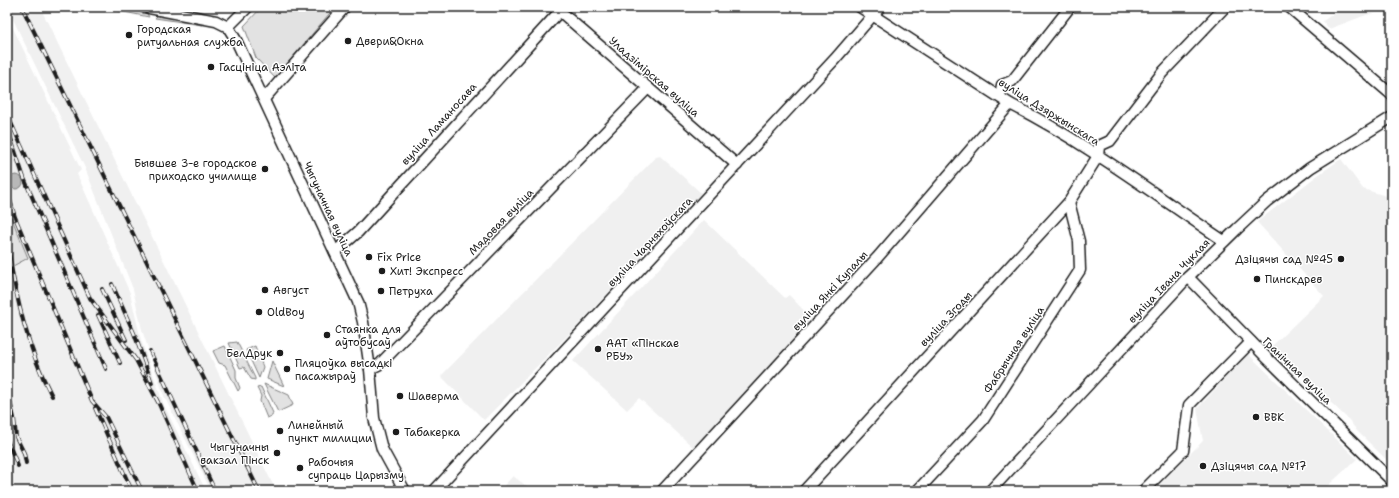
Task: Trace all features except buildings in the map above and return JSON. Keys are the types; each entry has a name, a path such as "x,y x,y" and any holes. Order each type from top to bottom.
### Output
{"street":[{"path":"146,7 216,21 228,27 248,7"},
{"path":"264,99 345,7"},
{"name":"вуліца Дзяржынскага","path":"860,7 877,11 1010,104 1033,115 1098,156 1224,241"},
{"path":"1000,96 1002,85 1012,81 1070,7"},
{"name":"вуліца Згоды","path":"804,491 1069,202 1098,156 1099,146 1110,142 1162,73 1225,7"},
{"path":"1289,7 1392,95"},
{"name":"Уладзімірская вуліца","path":"557,9 737,165"},
{"name":"вуліца Ламаносава","path":"335,252 358,232 557,9"},
{"name":"вуліца Чарняхоўскага","path":"434,491 737,165 877,11"},
{"name":"Чыгуначная вуліца","path":"228,27 236,40 264,99 358,302 363,322 370,369 374,418 382,449 405,491"},
{"name":"Мядовая вуліца","path":"370,369 380,364 648,88"},
{"name":"вуліца Янкі Купалы","path":"662,491 876,258 1010,104"},
{"name":"вуліца Івана Чуклая","path":"990,491 1188,276 1224,241 1267,201 1310,168 1392,117"},
{"name":"Фабрычная вуліца","path":"917,491 983,420 1080,270 1079,241 1069,202"},
{"name":"Гранічная вуліца","path":"1188,276 1392,481"},
{"path":"1143,491 1183,452 1189,405 1252,342"}],"shaded area":[{"path":"7,7 40,7 276,491 211,491 164,396 142,330 133,289 85,168"},
{"path":"110,7 121,7 146,12 149,17 109,9"},
{"path":"262,7 335,7 275,78 256,58 244,26"},
{"path":"1343,7 1392,7 1392,9 1366,15 1329,29 1323,21"},
{"path":"158,15 202,25 155,18"},
{"path":"7,19 14,30 81,170 77,174 130,293 141,340 164,405 206,491 7,491 7,94 13,92 7,80"},
{"path":"660,156 701,193 576,327 484,420 441,376 656,157"},
{"name":"Дзіцячы сад №45","path":"1341,159 1363,189 1386,196 1392,193 1392,465 1357,431 1349,420 1272,346 1324,296 1257,222"},
{"path":"16,175 21,177 23,182 21,187 16,189 11,187 9,182 11,177"},
{"path":"7,207 28,258 13,266 7,228"},
{"path":"704,220 785,298 789,295 813,320 694,448 639,398 627,410 573,361"},
{"path":"237,342 255,380 251,379 244,367 240,368 229,343"},
{"path":"225,346 236,370 236,378 240,388 238,391 225,365 219,363 213,351"},
{"path":"255,346 263,367 259,378 246,350"},
{"name":"ВВК","path":"1248,354 1357,459 1322,491 1153,491 1203,441 1197,409"},
{"path":"272,361 284,386 267,379"},
{"path":"264,384 289,395 293,405 278,412"},
{"path":"261,387 273,413 272,416 267,418 260,401 261,396 257,388"},
{"path":"513,476 533,491 499,491"}],"railway":[{"path":"22,7 259,491"},
{"path":"7,114 90,298 136,360 158,402 198,491"},
{"path":"7,127 24,178 106,369"},
{"path":"7,190 15,217 92,401 106,417 142,491"},
{"path":"7,244 14,283 29,341 43,378 52,396"},
{"path":"112,284 134,333 152,383"},
{"path":"102,289 126,340"},
{"path":"98,315 120,363"},
{"path":"150,351 215,491"},
{"path":"7,388 14,418 16,437 24,453 26,463"},
{"path":"95,408 132,491"},
{"path":"7,440 18,466"}],"place":[{"name":"Городская ритуальная служба","path":"129,35"},
{"name":"Двери&Окна","path":"348,41"},
{"name":"Гасцініца Аэліта","path":"211,67"},
{"name":"Бывшее 3-е городское приходско училище","path":"265,169"},
{"name":"Fix Price","path":"369,257"},
{"name":"Дзіцячы сад №45","path":"1341,259"},
{"name":"Хит! Экспресс","path":"382,271"},
{"name":"Пинскдрев","path":"1257,279"},
{"name":"Август","path":"265,290"},
{"name":"Петруха","path":"381,291"},
{"name":"OldBoy","path":"259,312"},
{"name":"Стаянка для аўтобусаў","path":"327,335"},
{"name":"ААТ «Пінскае РБУ»","path":"598,349"},
{"name":"БелДрук","path":"280,353"},
{"name":"Пляцоўка высадкі пасажыраў","path":"287,369"},
{"name":"Шаверма","path":"400,396"},
{"name":"ВВК","path":"1256,417"},
{"name":"Линейный пункт милиции","path":"280,431"},
{"name":"Табакерка","path":"396,432"},
{"name":"Чыгуначны вакзал Пінск","path":"277,453"},
{"name":"Дзіцячы сад №17","path":"1203,466"},
{"name":"Рабочыя супраць Царызму","path":"300,468"}]}
